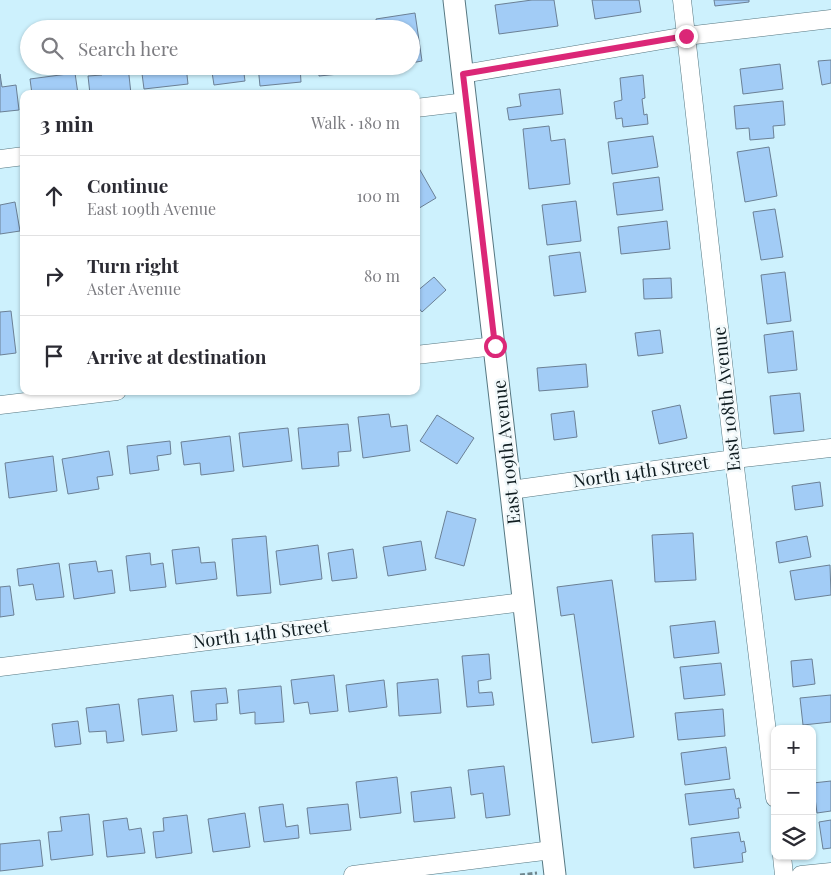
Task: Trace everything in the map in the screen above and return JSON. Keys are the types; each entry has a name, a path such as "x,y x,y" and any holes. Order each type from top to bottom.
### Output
{"street":[{"name":"East 109th Avenue","path":"454,0 555,875"},
{"name":"East 108th Avenue","path":"682,0 772,770"},
{"path":"463,74 686,36 831,19"},
{"path":"420,108 466,102"},
{"path":"0,159 20,156"},
{"path":"420,355 495,346"},
{"path":"0,405 84,395"},
{"name":"North 14th Street","path":"512,490 734,459 831,448"},
{"name":"North 14th Street","path":"0,667 523,602"},
{"path":"353,875 552,850"},
{"path":"782,860 784,875"},
{"path":"801,875 831,872"}],"building":[{"path":"532,0 554,0 558,26 499,34 495,5"},
{"path":"592,0 639,0 641,12 595,19"},
{"path":"714,0 749,0 749,2 715,6"},
{"path":"415,13 416,20 376,20"},
{"path":"831,60 831,83 822,85 818,61"},
{"path":"780,64 783,89 743,94 740,69"},
{"path":"0,74 2,87 16,85 19,110 0,112"},
{"path":"75,75 77,90 31,90 30,79"},
{"path":"129,75 131,90 90,90 88,76"},
{"path":"142,75 187,75 188,84 144,89"},
{"path":"212,75 244,75 245,81 214,85"},
{"path":"259,75 301,75 301,82 260,86"},
{"path":"643,75 645,98 642,99 644,115 647,114 648,124 623,127 622,118 616,119 614,102 622,100 620,78"},
{"path":"560,89 563,114 509,120 507,108 521,106 519,94"},
{"path":"783,101 785,125 773,126 774,138 750,140 749,128 736,129 734,106"},
{"path":"549,126 551,141 565,139 570,184 529,189 523,129"},
{"path":"653,136 658,167 612,174 608,142"},
{"path":"769,147 777,196 745,202 737,152"},
{"path":"420,170 436,198 420,208"},
{"path":"659,177 663,210 617,215 613,183"},
{"path":"576,201 581,241 547,245 542,205"},
{"path":"15,202 20,231 0,234 0,205"},
{"path":"775,209 783,257 761,260 753,212"},
{"path":"667,221 670,249 621,254 618,227"},
{"path":"580,252 586,292 554,296 549,256"},
{"path":"785,272 791,321 767,324 761,275"},
{"path":"434,277 446,290 422,312 420,310 420,289"},
{"path":"671,278 672,298 644,299 643,279"},
{"path":"11,311 16,353 0,355 0,312"},
{"path":"660,330 663,353 638,356 635,333"},
{"path":"793,331 797,370 768,373 764,335"},
{"path":"586,364 588,387 539,391 537,368"},
{"path":"800,393 804,431 774,434 770,396"},
{"path":"680,405 687,438 659,444 652,411"},
{"path":"574,411 577,437 554,440 551,414"},
{"path":"389,414 391,427 407,425 410,451 363,458 358,417"},
{"path":"437,415 474,438 457,464 420,441"},
{"path":"348,424 351,451 338,452 339,466 302,469 298,428"},
{"path":"288,428 292,461 243,467 239,433"},
{"path":"230,436 234,471 201,475 200,463 184,465 181,442"},
{"path":"170,441 171,454 157,456 159,470 130,474 127,446"},
{"path":"109,451 113,475 97,477 99,489 68,494 62,459"},
{"path":"53,456 57,491 9,498 5,463"},
{"path":"820,482 823,506 795,510 792,486"},
{"path":"447,511 476,519 464,566 435,558"},
{"path":"693,533 696,580 655,582 652,535"},
{"path":"266,536 271,593 237,596 232,539"},
{"path":"807,536 811,557 779,563 776,542"},
{"path":"421,541 426,570 388,576 383,547"},
{"path":"318,545 322,579 280,585 276,551"},
{"path":"199,547 201,563 215,562 217,579 176,584 172,550"},
{"path":"353,549 357,578 332,581 328,553"},
{"path":"150,553 151,565 163,563 166,587 130,591 126,556"},
{"path":"96,561 98,572 112,570 115,593 74,599 69,564"},
{"path":"59,563 64,597 36,600 33,584 19,586 17,569"},
{"path":"830,565 831,595 795,600 790,571"},
{"path":"612,580 634,737 592,743 574,614 561,616 557,587"},
{"path":"10,586 14,615 0,617 0,587"},
{"path":"715,621 719,653 674,658 670,626"},
{"path":"489,654 491,679 478,681 479,693 492,692 494,705 467,707 462,656"},
{"path":"812,659 815,684 793,687 791,661"},
{"path":"721,663 725,695 684,699 680,667"},
{"path":"334,675 338,711 310,714 308,702 294,704 291,680"},
{"path":"438,679 441,713 399,716 397,683"},
{"path":"384,680 387,707 349,712 346,685"},
{"path":"281,686 284,722 255,724 255,712 240,714 238,690"},
{"path":"226,688 228,703 216,704 217,720 194,722 191,691"},
{"path":"173,695 177,731 142,735 138,699"},
{"path":"831,695 831,722 803,725 800,698"},
{"path":"119,704 124,741 107,743 106,731 89,732 86,708"},
{"path":"723,709 725,736 678,740 675,713"},
{"path":"78,721 81,744 55,747 52,724"},
{"path":"726,747 730,779 685,785 681,753"},
{"path":"504,766 510,815 486,818 483,793 471,795 468,770"},
{"path":"397,777 401,813 360,818 356,782"},
{"path":"831,781 831,811 817,813 816,783"},
{"path":"451,787 455,818 414,822 411,792"},
{"path":"734,789 736,799 739,798 741,808 738,808 739,818 689,825 685,794"},
{"path":"283,804 286,827 298,825 299,838 264,842 259,807"},
{"path":"348,804 351,830 310,834 307,808"},
{"path":"245,813 250,847 213,852 208,819"},
{"path":"89,814 93,855 51,860 48,832 62,831 60,817"},
{"path":"187,815 192,853 156,858 153,832 164,831 163,818"},
{"path":"127,818 129,830 141,828 145,853 107,857 103,821"},
{"path":"831,820 831,848 823,849 819,822"},
{"path":"739,832 741,842 744,841 746,852 742,853 743,862 694,868 691,838"},
{"path":"40,840 43,866 0,871 0,844"}],"route":[{"path":"495,346 463,74 686,36"}]}
